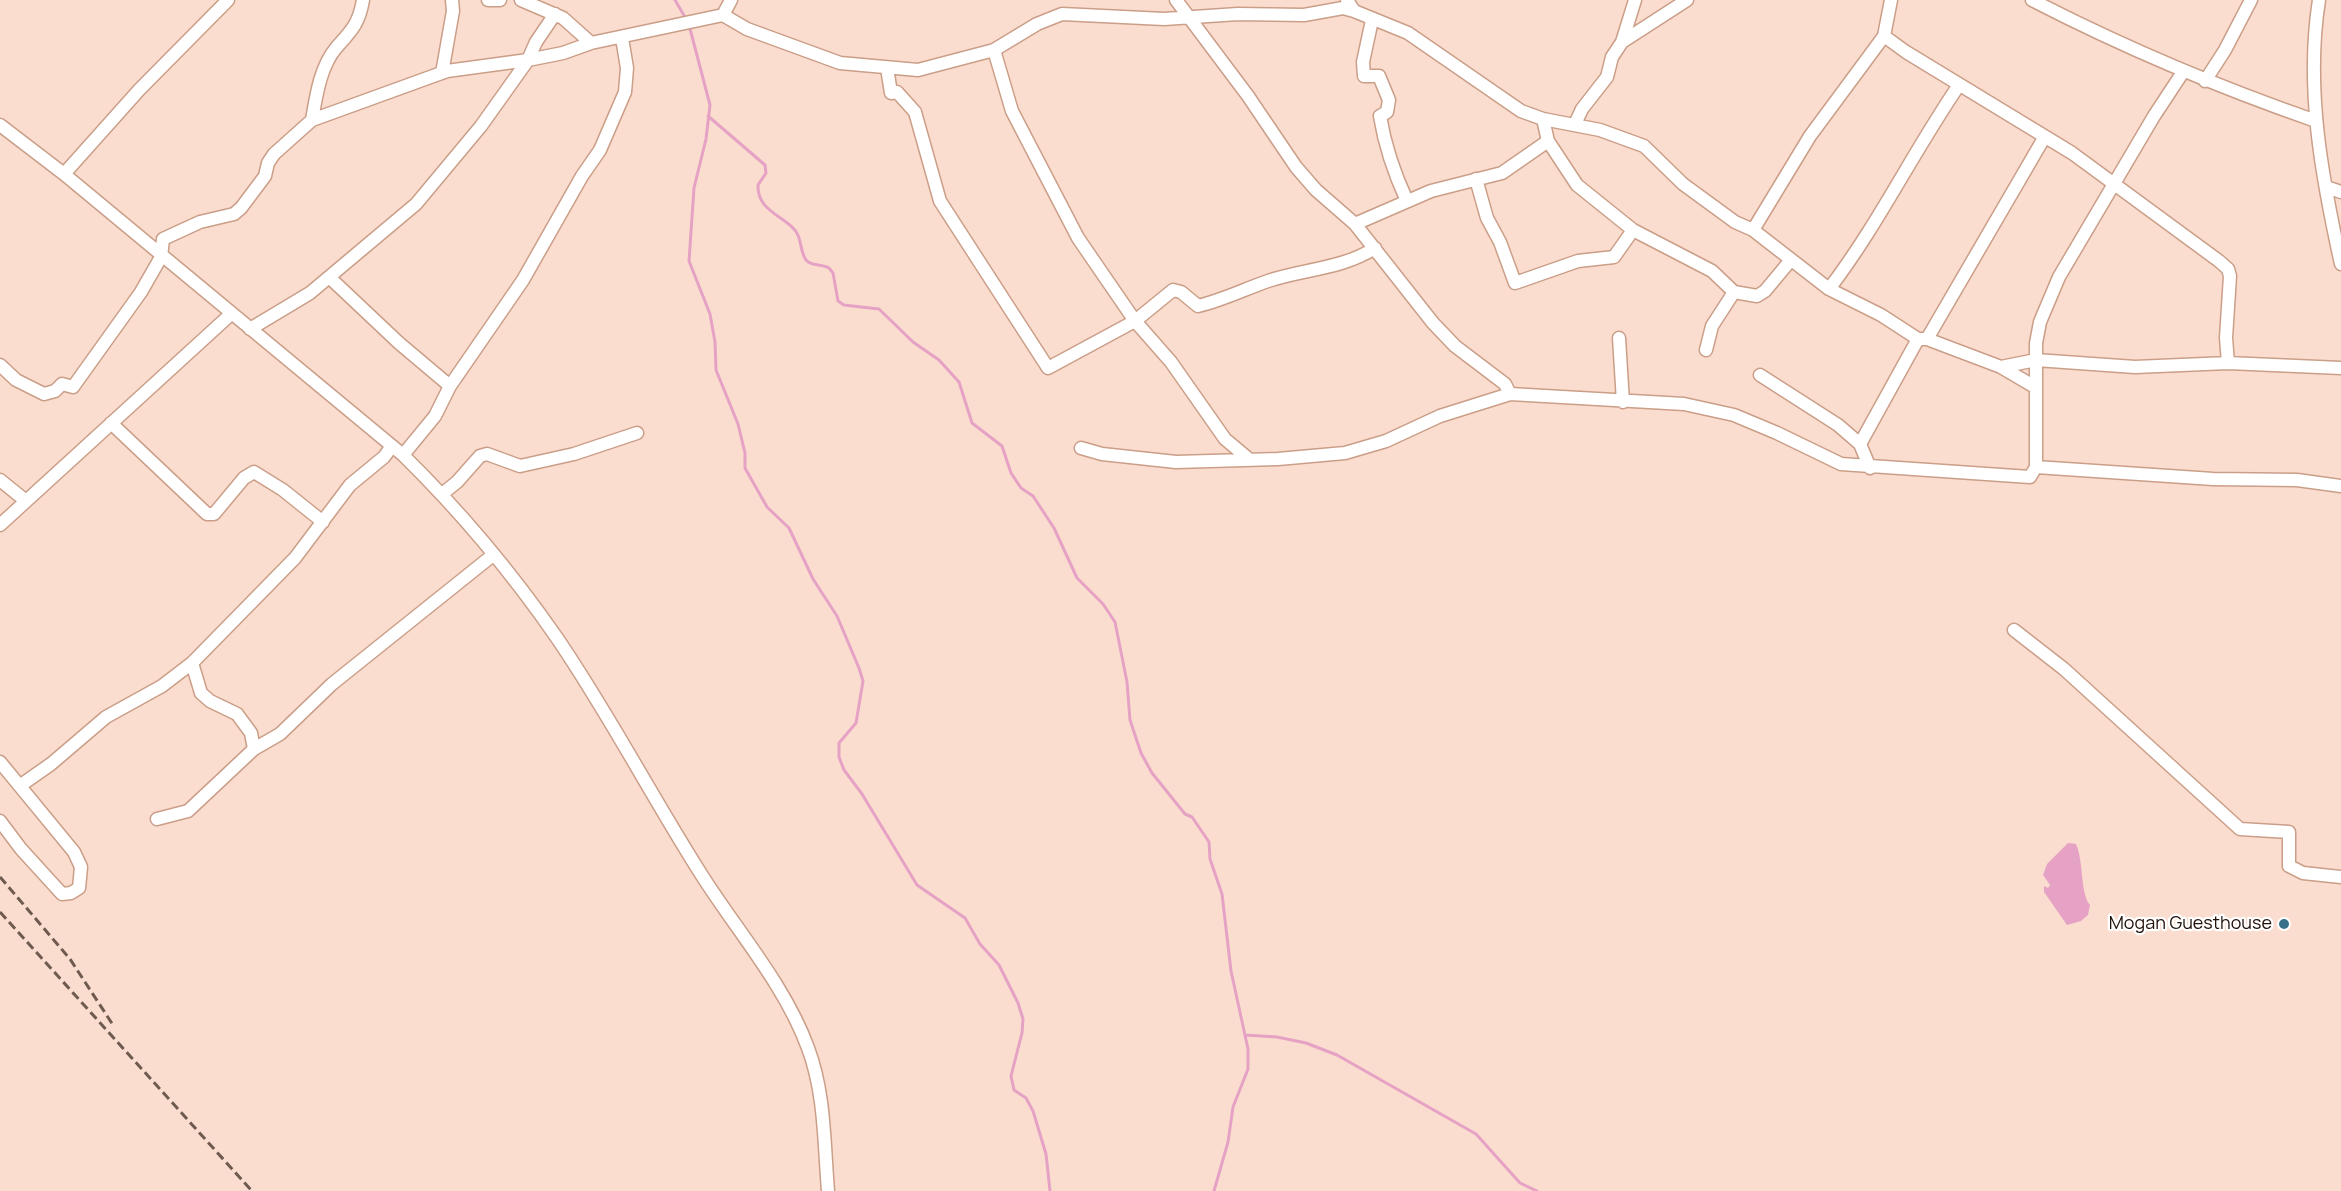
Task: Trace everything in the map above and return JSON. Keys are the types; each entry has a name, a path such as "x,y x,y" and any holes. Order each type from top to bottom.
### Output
{"street":[{"path":"64,174 139,90 228,0"},
{"path":"312,120 322,75 335,49 353,29 360,16 363,0"},
{"path":"442,73 453,11 452,0"},
{"path":"488,0 500,0"},
{"path":"521,0 555,14 584,34 591,43"},
{"path":"723,15 731,0"},
{"path":"1176,0 1296,167 1316,190 1355,224 1433,323 1455,346 1505,384 1510,394"},
{"path":"1575,124 1582,108 1607,77 1612,57 1622,42 1635,0"},
{"path":"1622,42 1687,0"},
{"path":"1753,230 1810,136 1884,36 1891,0"},
{"path":"2032,0 2109,39 2183,72 2316,121"},
{"path":"2205,81 2225,50 2251,0"},
{"path":"2319,0 2313,51 2316,121 2326,187 2337,223 2341,264"},
{"path":"0,365 16,381 44,394 55,391 62,384 73,387 116,329 161,257 163,239 200,222 234,214 266,177 268,163 274,154 312,120 442,73 489,63 528,60 563,53 591,43 723,15 747,29 840,63 918,70 994,50 1037,24 1062,15 1147,19 1188,16 1304,15 1351,6 1372,20 1408,33 1521,111 1575,124 1644,146 1683,184 1736,222 1753,230 1828,290 1881,315 1922,339 2001,367 2036,387"},
{"path":"250,329 310,293 416,204 481,126 528,60 536,42 555,14"},
{"path":"1372,20 1363,62 1364,76 1379,76 1389,100 1387,112 1380,116 1384,144 1392,170 1407,201"},
{"path":"1884,36 2044,138 2072,153 2198,244 2228,269 2230,276 2226,338 2228,363"},
{"path":"21,785 51,764 106,717 162,686 192,663 296,558 350,485 384,457 398,451 435,417 450,386 523,280 582,176 600,150 625,92 627,68 622,38"},
{"path":"994,50 1012,111 1078,238 1135,321 1171,362 1225,439 1250,460"},
{"path":"887,68 891,93 897,92 915,112 940,201 1048,368 1135,321 1173,291 1181,292 1198,306 1217,302 1270,280 1327,268 1364,255 1375,248"},
{"path":"1082,448 1102,454 1176,462 1335,454 1366,448 1440,416 1510,394 1684,404 1734,416 1778,433 1841,464 1870,468 2030,477 2036,467 2036,360 2040,322 2049,299 2114,184 2183,72"},
{"path":"1828,290 1855,255 1925,134 1959,85"},
{"path":"1543,118 1548,141 1577,185 1633,230 1712,271 1734,292 1757,296 1765,291 1790,261"},
{"path":"0,125 64,174 161,257 398,451 442,494 517,582 558,640 702,875 793,1014 808,1047 821,1094 828,1191"},
{"path":"1860,444 2044,138"},
{"path":"1355,224 1450,184 1502,173 1548,141"},
{"path":"1476,179 1487,219 1500,242 1515,283 1578,261 1614,257 1633,230"},
{"path":"2326,187 2341,192"},
{"path":"329,277 374,320 450,386"},
{"path":"1706,350 1712,326 1734,292"},
{"path":"0,525 231,314"},
{"path":"1619,338 1623,402"},
{"path":"2001,367 2036,360 2135,367 2228,363 2341,368"},
{"path":"1760,375 1838,425 1860,444 1870,468"},
{"path":"111,423 207,514 214,514 244,478 254,472 283,490 323,522"},
{"path":"442,494 457,482 480,456 487,454 520,466 574,454 637,433"},
{"path":"2036,467 2214,479 2297,480 2341,486"},
{"path":"0,480 26,501"},
{"path":"157,819 188,811 254,749 279,734 332,684 493,555"},
{"path":"2014,630 2064,669 2240,829 2289,832 2289,866 2303,873 2341,878"},
{"path":"192,663 201,693 210,701 237,714 250,734 254,749"},
{"path":"0,762 74,852 81,867 79,888 71,893 62,894 21,849 0,821"}],"shaded area":[{"path":"2068,843 2076,844 2085,893 2090,905 2088,915 2081,921 2067,925 2044,892 2044,886 2048,888 2050,885 2043,875 2047,864"}],"waterway":[{"path":"675,0 686,19"},
{"path":"689,25 710,105 706,139 694,188 689,261 710,314 715,342 716,370 738,424 745,453 745,468 767,507 789,528 813,579 837,616 859,668 863,681 856,723 839,743 839,757 844,770 862,794 917,885 965,918 980,944 999,965 1018,1003 1023,1019 1022,1033 1011,1076 1014,1090 1026,1098 1033,1111 1046,1154 1050,1191"},
{"path":"708,116 765,165 766,173 758,185 761,199 769,210 795,231 807,261 829,268 833,273 838,301 844,305 879,309 913,342 939,360 959,382 972,423 1002,446 1011,473 1021,488 1033,496 1054,528 1077,578 1103,604 1115,622 1127,682 1130,720 1141,753 1152,773 1185,814 1192,817 1209,842 1210,859 1222,894 1231,971 1248,1049 1248,1069 1233,1107 1228,1142 1214,1191"},
{"path":"1245,1035 1277,1037 1306,1043 1337,1055 1476,1134 1520,1183 1537,1191"}],"railway":[{"path":"0,877 70,959 113,1025"},
{"path":"0,912 252,1191"}],"place":[{"name":"Mogan Guesthouse","path":"2284,924"}]}
